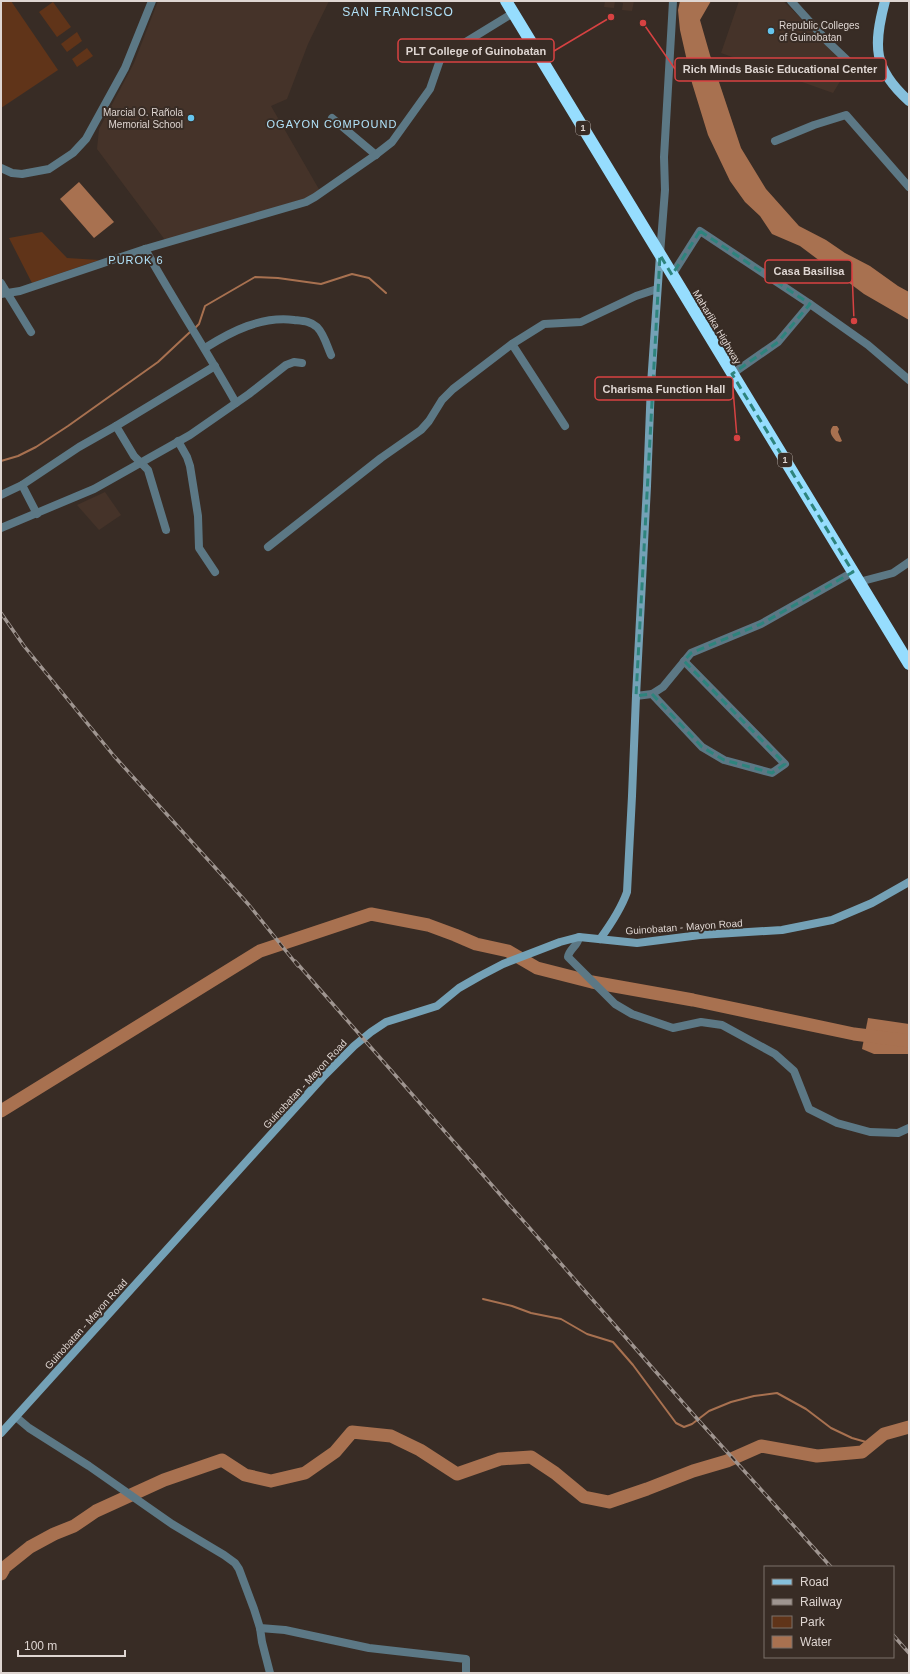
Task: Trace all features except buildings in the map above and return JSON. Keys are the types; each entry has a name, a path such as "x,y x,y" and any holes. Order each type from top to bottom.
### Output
{"highway":[{"name":"Maharlika Highway","path":"506,1 909,664"}],"main road":[{"path":"885,1 877,39 878,54 884,73 896,89 909,102"},
{"path":"600,939 623,904 627,892 648,486 650,384 660,255"},
{"name":"Guinobatan - Mayon Road","path":"1,1433 323,1077 354,1046 386,1022 436,1006 460,988 503,964 560,942 579,937 637,943 700,935 782,930 832,920 872,903 909,882"}],"street":[{"path":"1,168 12,173 22,174 49,169 73,153 86,139 125,68 152,1"},
{"path":"660,255 665,190 664,157 673,1"},
{"path":"791,1 828,42 848,61 874,76 884,73"},
{"path":"4,294 20,291 145,249 306,202 392,142 430,89 440,60 456,48 513,13"},
{"path":"775,140 846,115 909,187"},
{"path":"332,118 376,154"},
{"path":"672,276 700,231 810,304 868,345 909,380"},
{"path":"145,249 236,403"},
{"path":"1,283 4,294 31,332"},
{"path":"268,547 381,458 421,430 430,420 442,400 453,389 512,344 544,324 581,322 636,296 657,289"},
{"path":"732,374 778,342 810,304"},
{"path":"204,348 238,329 277,318 309,322 317,327 322,333 331,355"},
{"path":"512,344 565,426"},
{"path":"1,528 94,489 142,463 190,435 236,403 286,365 294,362 302,363"},
{"path":"1,495 22,485 80,447 215,366"},
{"path":"116,426 134,456 148,470 166,530"},
{"path":"178,442 187,456 190,466 198,516 198,548 215,572"},
{"path":"22,485 37,514"},
{"path":"636,696 652,694 663,687 691,653 761,624 856,577 893,573 909,562"},
{"path":"652,694 702,747 724,760 772,773 785,764 684,661"},
{"path":"579,937 578,943 568,954 568,957 615,1004 632,1014 673,1028 701,1022 722,1025 775,1054 794,1071 809,1109 837,1123 870,1132 898,1133 909,1128"},
{"path":"16,1417 172,1524 235,1563 239,1569 260,1628 270,1673"},
{"path":"260,1628 285,1630 369,1648 466,1659 466,1673"}],"highlighted area":[{"path":"700,231 810,304 778,342 732,374 853,572 761,624 691,653 684,661 785,764 772,773 724,760 702,747 652,694 636,696 660,255 672,275"}],"shaded area":[{"name":"Marcial O. Rañola Memorial School","path":"158,1 329,1 308,44 287,99 271,106 320,191 307,198 165,240 97,149 99,129 134,63"},
{"path":"605,1 615,1 614,8 604,7"},
{"path":"615,1 634,1 632,11 622,10 623,3"},
{"name":"Republic Colleges of Guinobatan","path":"739,1 783,1 850,65 833,93 721,53"},
{"path":"105,492 121,515 99,530 77,505"}],"green space":[{"path":"1,1 11,1 58,70 1,108"},
{"path":"53,2 71,27 57,37 39,12"},
{"path":"77,32 82,41 67,52 61,44"},
{"path":"87,48 93,56 77,67 72,59"},
{"path":"42,232 67,258 99,260 32,283 9,238"}],"water":[{"path":"680,1 711,1 700,20 710,55 741,148 766,189 799,226 870,266 909,292 909,320 864,294 800,246 772,234 760,216 745,202 730,181 708,135 692,83 680,30 678,10"},
{"path":"79,182 114,222 94,238 60,199"},
{"path":"833,426 837,426 839,429 838,432 842,441 836,441 832,436 831,430"},
{"path":"868,1018 909,1024 909,1054 874,1054 862,1049"}],"waterway":[{"path":"195,328 199,324 205,306 255,277 278,278 321,284 352,274 369,278 386,293"},
{"path":"1,461 18,456 36,447 68,426 158,362 190,332"},
{"path":"1,1111 260,951 371,914 428,925 476,944 508,951 537,968 592,982 693,1000 854,1034 909,1041"},
{"path":"483,1299 512,1306 531,1313 561,1319 587,1334 613,1342 633,1365 676,1423 684,1427 692,1424 709,1411 731,1402 754,1396 777,1393 806,1409 831,1428 852,1438 873,1444"},
{"path":"1,1574 5,1567 30,1547 54,1534 74,1526 96,1511 164,1480 222,1460 245,1475 271,1481 305,1473 335,1452 352,1432 391,1436 420,1450 457,1474 500,1459 531,1457 555,1473 584,1497 609,1502 693,1471 727,1461 761,1446 817,1456 862,1452 884,1434 909,1427"}],"railway":[{"path":"1,613 24,646 114,756 249,905 298,966"},
{"path":"295,961 700,1422 830,1566"},
{"path":"894,1636 909,1653"}],"place":[{"name":"PLT College of Guinobatan","path":"611,17"},
{"name":"Rich Minds Basic Educational Center","path":"643,23"},
{"name":"Republic Colleges of Guinobatan","path":"771,31"},
{"name":"Marcial O. Rañola Memorial School","path":"191,118"},
{"name":"Casa Basilisa","path":"854,321"},
{"name":"Charisma Function Hall","path":"737,438"}],"district":[{"name":"SAN FRANCISCO","path":"398,12"},
{"name":"OGAYON COMPOUND","path":"332,124"},
{"name":"PUROK 6","path":"136,260"}]}
